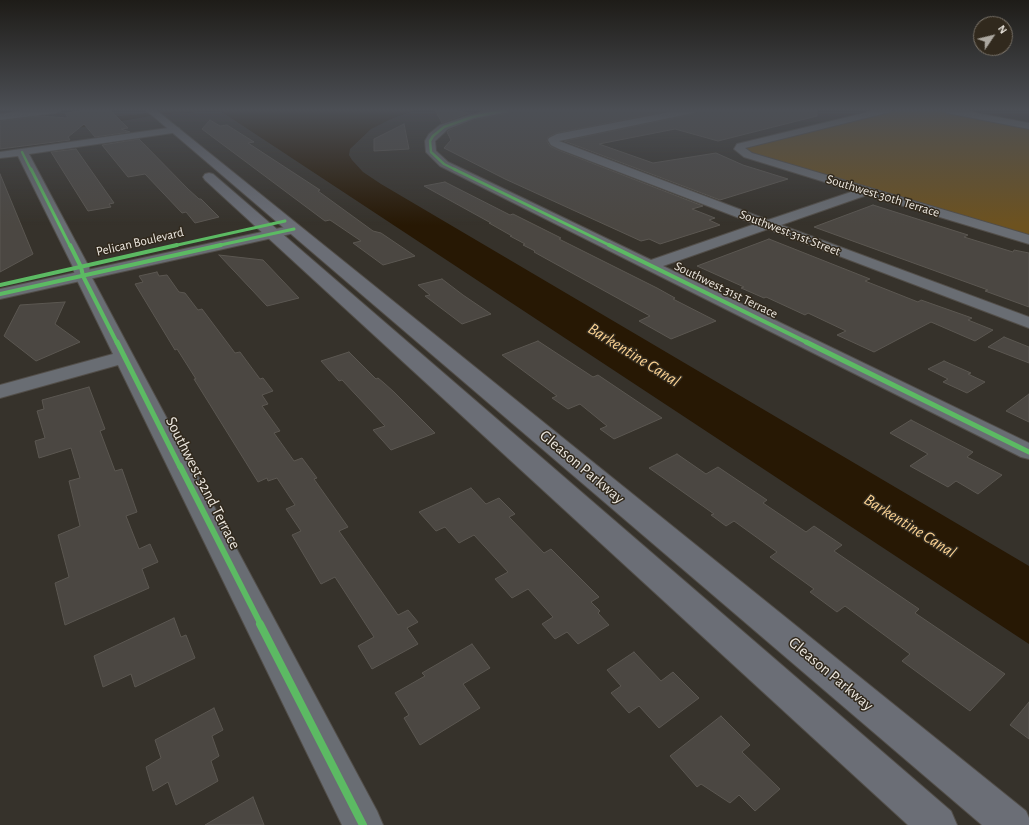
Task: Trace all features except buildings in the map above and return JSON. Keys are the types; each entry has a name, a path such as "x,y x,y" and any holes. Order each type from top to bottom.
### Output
{"main road":[{"name":"Gleason Parkway","path":"190,148 279,227 937,825"},
{"name":"Gleason Parkway","path":"279,227 1012,825"}],"street":[{"path":"0,155 37,148"},
{"name":"Southwest 31st Terrace","path":"431,148 431,152 444,164 1029,452"},
{"name":"Southwest 31st Street","path":"567,148 1029,323"},
{"name":"Southwest 30th Terrace","path":"739,148 748,155 1029,240"},
{"name":"Southwest 32nd Terrace","path":"22,152 124,357 363,825"},
{"path":"650,265 866,191"},
{"name":"Pelican Boulevard","path":"0,285 82,271 279,227"},
{"name":"Pelican Boulevard","path":"0,294 82,271"},
{"path":"0,392 124,357"}],"shaded area":[{"path":"1029,148 1029,238 739,149"}],"water":[{"name":"Barkentine Canal","path":"277,148 351,148 349,155 352,160 363,172 381,184 1029,566 1029,644"}],"cycle path":[{"path":"431,148 431,152 444,164 1029,452"},
{"path":"22,152 81,267 83,276 124,357 363,825"},
{"path":"0,285 285,221"},
{"path":"0,294 294,229"}]}
